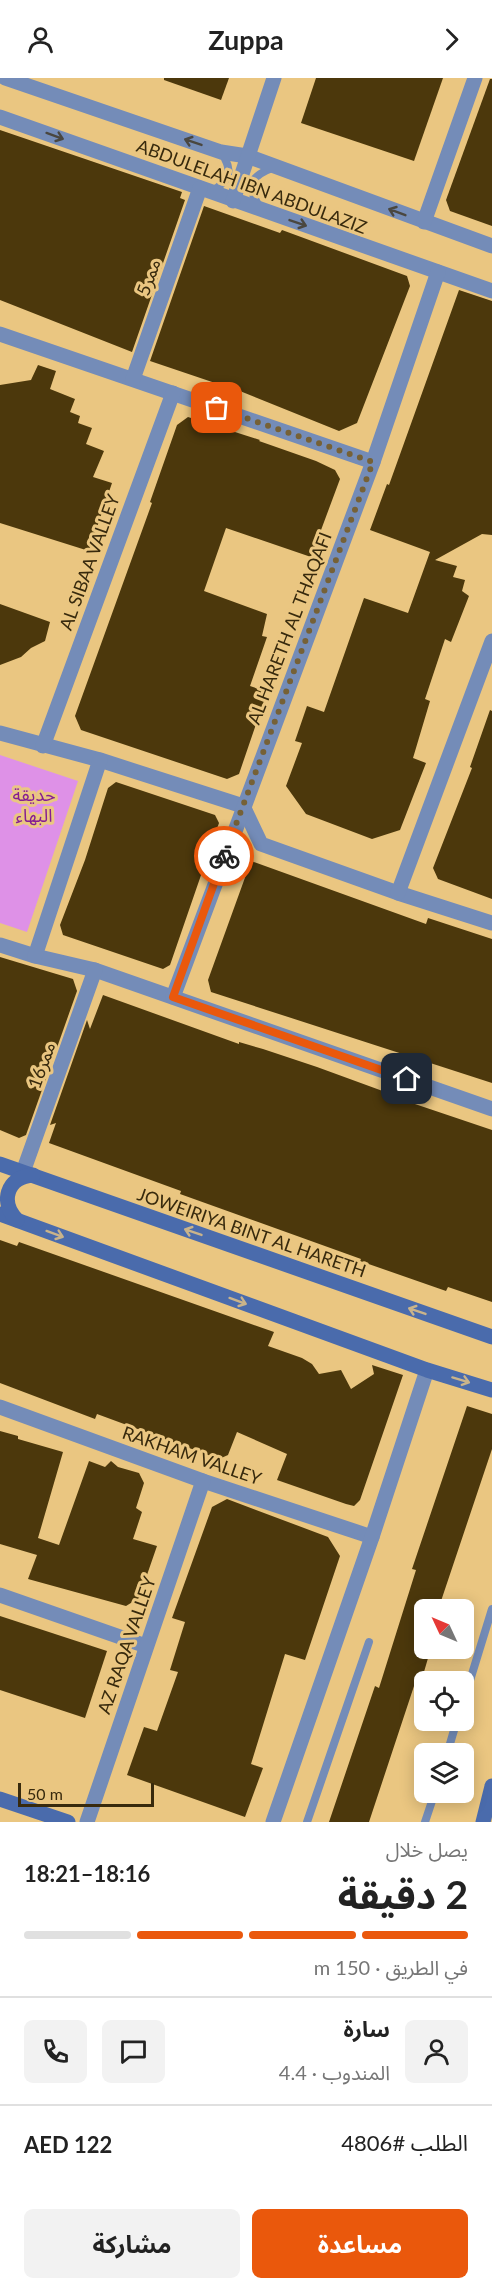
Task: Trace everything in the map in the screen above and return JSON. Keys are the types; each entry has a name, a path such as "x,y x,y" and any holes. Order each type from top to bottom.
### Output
{"street":[{"name":"ABDULELAH IBN ABDULAZIZ","path":"5,78 221,152 247,156 492,246"},
{"path":"233,201 274,78"},
{"path":"424,222 475,78"},
{"name":"ABDULELAH IBN ABDULAZIZ","path":"0,117 492,291"},
{"name":"ممر5","path":"133,379 206,190"},
{"name":"AL HARETH AL THAQAFI","path":"173,997 373,462 438,272"},
{"path":"0,334 373,462"},
{"name":"AL SIBAA VALLEY","path":"42,746 173,393"},
{"path":"398,893 492,641"},
{"path":"0,733 100,760 243,806 261,844 398,893 492,923"},
{"path":"35,956 100,760"},
{"path":"0,945 35,956 96,970 492,1109"},
{"name":"ممر16","path":"28,1174 96,970"},
{"name":"JOWEIRIYA BINT AL HARETH","path":"0,1164 492,1337"},
{"path":"19,1221 8,1213 5,1207 7,1192 18,1179 28,1174"},
{"path":"0,1214 427,1370 492,1390"},
{"path":"273,1822 427,1370"},
{"name":"RAKHAM VALLEY","path":"0,1407 203,1481 372,1537"},
{"name":"AZ RAQA VALLEY","path":"87,1822 203,1481"},
{"path":"0,1595 146,1646"},
{"path":"483,1822 492,1786"},
{"path":"0,1799 68,1822"}],"lane":[{"path":"206,190 220,186 228,177 230,170 221,152"},
{"path":"262,211 253,197 252,181 260,172 276,167"},
{"path":"473,1671 492,1609"},
{"path":"307,1822 369,1642"},
{"path":"425,1822 431,1803"}],"green space":[{"name":"حديقة البهاء","path":"0,755 78,781 27,932 0,923"}],"building":[{"path":"164,78 229,78 221,100 164,80"},
{"path":"316,78 443,78 414,161 301,123"},
{"path":"490,79 492,79 492,226 450,211 446,200"},
{"path":"0,130 182,192 180,198 185,200 132,352 0,300"},
{"path":"204,206 280,233 282,230 407,276 410,286 357,423 339,431 225,385 150,361"},
{"path":"459,290 492,301 492,535 482,534 435,560 457,566 453,577 465,580 462,591 469,596 451,642 445,639 425,699 430,701 413,758 426,763 400,830 372,839 306,814 286,786 302,743 295,741 307,706 324,712 364,598 408,613 430,552 370,530 387,484 389,485"},
{"path":"38,365 56,371 50,389 75,399 70,412 80,416 78,423 92,428 86,444 104,451 93,477 112,483 89,551 0,523 0,385 31,380"},
{"path":"188,417 316,461 335,470 340,479 311,557 226,528 204,591 267,614 262,636 267,637 250,686 267,692 239,774 227,779 81,730 75,716 152,503 150,502 177,425"},
{"path":"0,604 50,622 45,641 31,648 21,657 0,665"},
{"path":"490,710 492,711 492,899 438,879 433,868 472,768 470,767"},
{"path":"116,782 215,815 219,823 170,965 163,969 63,935 60,925 85,860 108,788"},
{"path":"251,861 426,924 428,918 492,939 492,1083 211,992 208,980"},
{"path":"0,957 73,979 77,991 26,1135 19,1138 0,1130"},
{"path":"103,995 239,1044 239,1042 317,1067 492,1130 492,1302 448,1287 446,1291 360,1261 361,1259 180,1194 181,1191 49,1143 56,1123 50,1125 87,1020 90,1029"},
{"path":"0,1240 17,1246 19,1242 274,1332 268,1346 302,1358 312,1364 319,1374 341,1370 351,1389 374,1374 372,1365 403,1375 360,1500 354,1506 277,1480 287,1454 237,1432 228,1455 219,1459 97,1414 95,1419 0,1383"},
{"path":"467,1406 492,1414 492,1449 442,1599 414,1599 414,1659 428,1659 424,1671 414,1671 414,1686 369,1822 329,1822 375,1686 379,1688 416,1570 412,1569"},
{"path":"0,1431 18,1436 18,1439 63,1452 38,1538 59,1545 89,1461 105,1467 111,1461 118,1467 139,1473 144,1483 136,1508 142,1512 133,1539 157,1546 139,1598 126,1606 28,1579 37,1555 0,1544"},
{"path":"227,1499 328,1537 340,1556 305,1660 285,1654 251,1764 263,1768 245,1817 127,1775 144,1727 157,1731 178,1672 170,1670 185,1622 172,1618 212,1507"},
{"path":"0,1616 107,1651 85,1718 0,1690"}],"way so far":[{"path":"217,408 373,462 224,856"}],"route":[{"path":"224,856 173,997 407,1079"}]}
